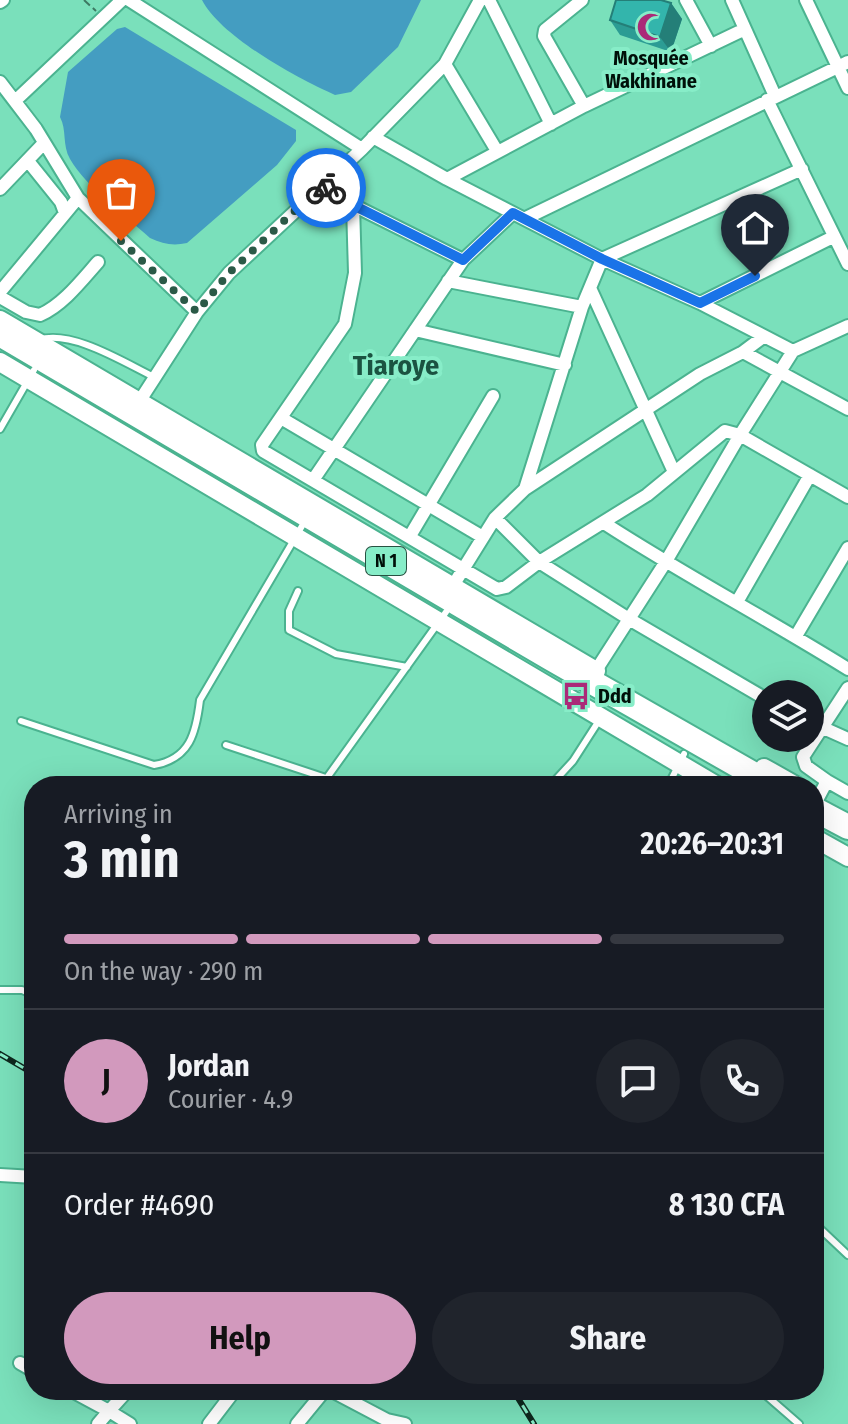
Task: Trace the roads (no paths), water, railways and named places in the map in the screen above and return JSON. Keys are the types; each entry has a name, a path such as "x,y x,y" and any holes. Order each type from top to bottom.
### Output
{"highway":[{"name":"N 1","path":"0,334 164,423 682,759 719,776"},
{"name":"N 1","path":"0,350 32,374 299,530 593,676 733,757 760,776"},
{"path":"824,823 848,827"},
{"path":"824,828 848,844"}],"street":[{"path":"16,100 122,0"},
{"path":"129,0 362,149"},
{"path":"139,402 197,312 229,273 362,149 445,64 480,0"},
{"path":"489,0 551,124"},
{"path":"582,0 545,30 544,36 584,106"},
{"path":"686,0 711,46"},
{"path":"732,0 802,169 848,264"},
{"path":"806,0 843,65 848,88"},
{"path":"447,179 584,106 745,29"},
{"path":"445,64 497,151"},
{"path":"313,480 463,260 520,216 843,65"},
{"path":"0,82 16,100 78,198 197,312"},
{"path":"373,137 602,259 700,303 793,351"},
{"path":"0,189 44,143"},
{"path":"28,161 61,202 65,213"},
{"path":"525,489 582,307 602,259 802,169"},
{"path":"322,185 353,205 463,260"},
{"path":"78,198 0,295 26,312 40,315 49,311 79,284 98,262"},
{"path":"353,205 355,273 345,324 262,445 263,451 463,569 502,589 539,562 647,495 725,431 740,435 848,497"},
{"path":"700,303 833,237"},
{"path":"448,281 582,307"},
{"path":"590,288 674,472"},
{"path":"0,320 139,402 164,423"},
{"path":"593,676 793,351 848,326"},
{"path":"415,330 565,365"},
{"path":"704,776 682,759 600,719 446,604 481,536 525,489 700,374 743,352 763,337"},
{"path":"743,352 778,374 848,409"},
{"path":"0,362 32,374"},
{"path":"410,536 493,396"},
{"path":"281,418 481,536"},
{"path":"737,602 810,475"},
{"path":"495,518 539,562 752,691"},
{"path":"604,523 665,563 796,636 848,669"},
{"path":"796,636 848,548"},
{"path":"824,716 848,688"},
{"path":"824,728 848,739"},
{"path":"805,752 803,762 821,776"},
{"path":"733,757 774,776"},
{"path":"824,779 848,793"},
{"path":"824,792 827,781"},
{"path":"824,820 848,814"},
{"path":"824,831 848,857"},
{"path":"0,1175 24,1176"},
{"path":"20,1363 24,1365"},
{"path":"89,1400 130,1424"},
{"path":"98,1424 119,1400"},
{"path":"209,1424 227,1400"},
{"path":"297,1424 319,1400"},
{"path":"346,1400 385,1422 405,1424"}],"lane":[{"path":"35,341 50,336 71,339 155,377"},
{"path":"1,425 32,374"},
{"path":"21,721 154,765 172,762 189,743 197,722 200,700 299,530"},
{"path":"298,591 289,611 289,630 336,654 407,667"},
{"path":"327,776 407,667 446,604"},
{"path":"559,776 573,761 600,719"},
{"path":"226,745 320,776"},
{"path":"673,776 682,759"},
{"path":"0,990 24,991"},
{"path":"824,1232 848,1255"},
{"path":"771,1400 799,1424"}],"water":[{"path":"202,0 421,0 398,47 351,92 335,95 281,67 242,42 225,28"},
{"path":"125,27 296,130 296,141 277,165 187,243 168,244 150,238 96,190 77,170 68,154 60,117 68,72 117,29"}],"railway":[{"path":"0,1054 24,1068"},
{"path":"519,1400 534,1424"}],"place":[{"name":"Mosquée Wakhinane","path":"651,27"},
{"name":"Ddd","path":"576,696"}],"district":[{"name":"Tiaroye","path":"396,365"}]}
